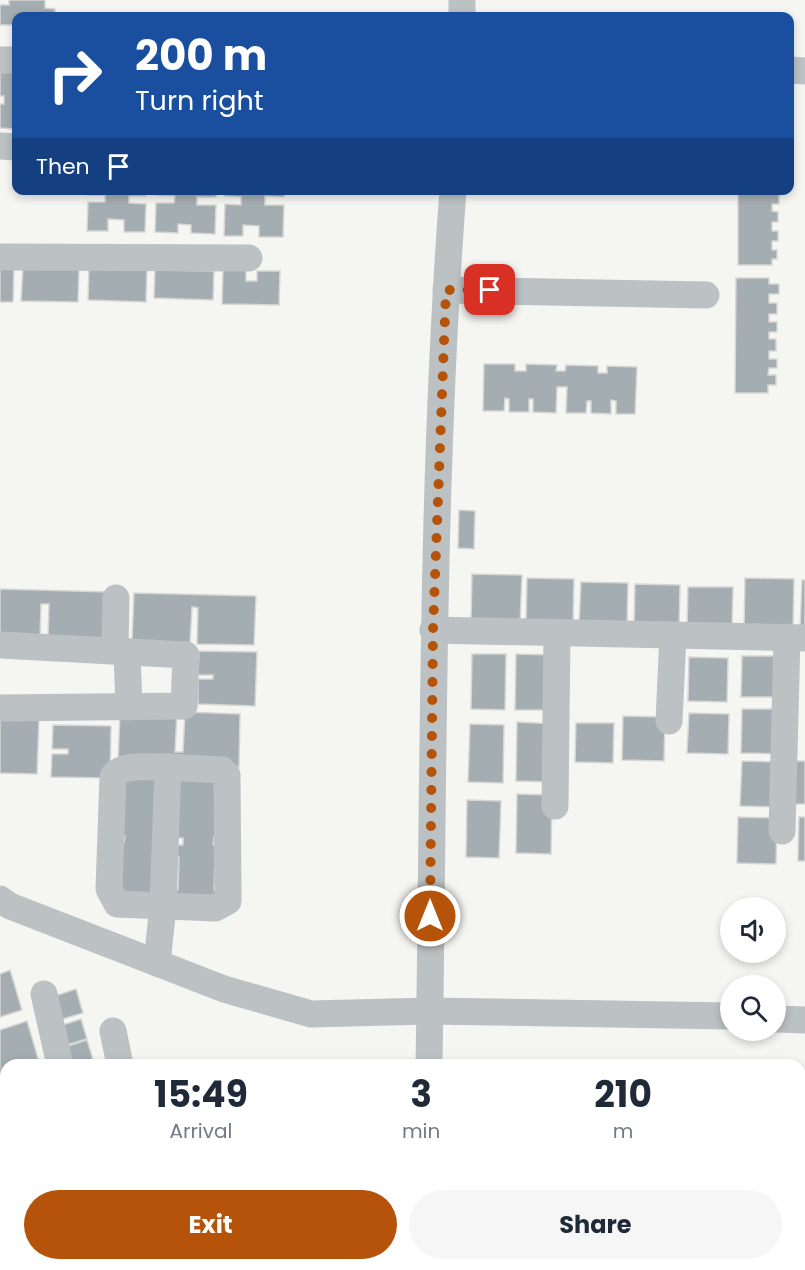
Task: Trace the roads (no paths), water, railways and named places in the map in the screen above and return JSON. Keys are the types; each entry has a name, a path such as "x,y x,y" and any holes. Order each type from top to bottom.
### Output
{"street":[{"path":"429,1059 433,630 446,290 453,195"},
{"path":"0,256 249,258"},
{"path":"446,290 706,295"},
{"path":"116,598 129,707"},
{"path":"433,630 796,638 782,831"},
{"path":"555,806 557,633"},
{"path":"669,721 673,635"},
{"path":"0,645 186,655 184,706 0,708"},
{"path":"157,963 163,906 168,767"},
{"path":"168,767 222,770 227,775 228,901 215,908 163,906 117,904 109,889 113,777 123,768 168,767"},
{"path":"0,899 10,906 224,989 311,1014 430,1011 720,1016"},
{"path":"44,994 59,1059"},
{"path":"786,1019 805,1020"},
{"path":"113,1031 119,1059"}]}
